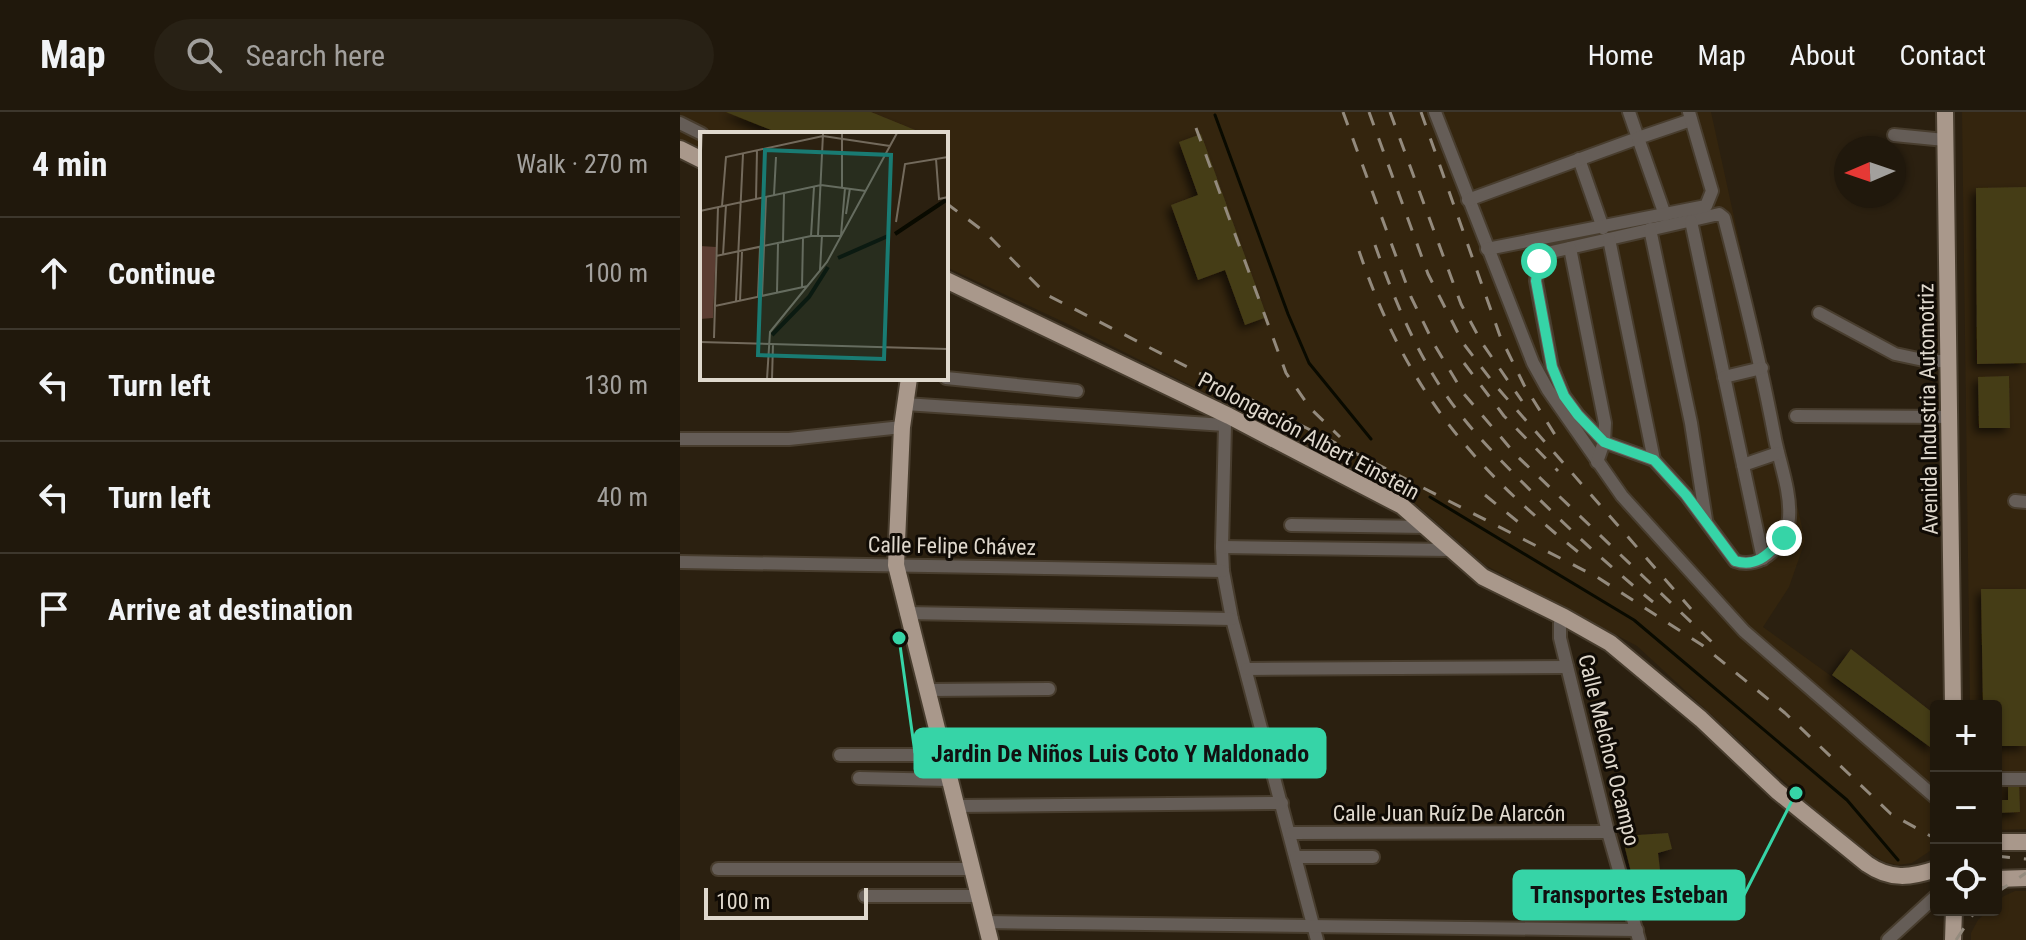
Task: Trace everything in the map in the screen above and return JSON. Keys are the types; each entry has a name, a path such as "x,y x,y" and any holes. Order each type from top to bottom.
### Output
{"main road":[{"name":"Avenida Industria Automotriz","path":"1945,112 1953,700"},
{"path":"680,149 700,159"},
{"name":"Prolongación Albert Einstein","path":"948,281 1402,506 1483,577 1610,643 1658,681 1777,791 1874,869 1898,877 1930,871"},
{"path":"909,380 902,427 896,565 990,940"},
{"path":"2002,842 2026,842"},
{"path":"2002,879 2026,878"},
{"path":"1953,940 1954,916"}],"street":[{"path":"1435,112 1533,363 1597,462 1622,496 1744,631 1930,793"},
{"path":"1629,112 1665,215"},
{"path":"1468,200 1690,116 1710,183 1711,199 1706,206 1665,215 1541,256 1536,267 1536,281 1558,384 1578,415 1604,442 1654,460"},
{"path":"680,123 700,133"},
{"path":"1894,135 1945,140"},
{"path":"1487,249 1606,233 1650,229 1719,214 1724,218 1762,368 1789,505 1784,538 1763,559 1749,564 1735,561 1654,460 1606,233 1579,159"},
{"path":"1691,221 1763,559"},
{"path":"1650,229 1691,423 1707,523"},
{"path":"1570,248 1606,427 1597,462"},
{"path":"1819,313 1895,354 1928,361 1949,361"},
{"path":"1724,377 1762,368"},
{"path":"948,378 1077,391"},
{"path":"905,404 1227,420 1223,571 1232,619 1315,933"},
{"path":"1796,416 1950,417"},
{"path":"680,439 789,439 902,427"},
{"path":"1743,465 1778,453"},
{"path":"1291,525 1427,527"},
{"path":"1222,547 1452,550"},
{"name":"Calle Felipe Chávez","path":"680,562 1223,571"},
{"path":"906,613 1232,619"},
{"name":"Calle Melchor Ocampo","path":"1564,617 1560,632 1567,667 1608,832 1638,935"},
{"path":"1247,669 1567,667"},
{"path":"928,690 1049,689"},
{"path":"840,755 942,755"},
{"path":"859,778 948,780"},
{"path":"2002,779 2026,779"},
{"path":"955,806 1282,803"},
{"name":"Calle Juan Ruíz De Alarcón","path":"1291,833 1608,832"},
{"path":"1296,857 1373,857"},
{"path":"718,869 970,869"},
{"path":"865,896 978,896"},
{"path":"1888,940 1930,902"},
{"path":"985,922 1315,933 1638,935"}],"shaded area":[{"path":"680,112 1711,112 1805,541 1789,587 1763,627 1930,747 1930,851 1912,863 1898,865 1884,862 1852,841 1637,646 1485,565 1400,490 1070,325 948,268 948,132 700,132 700,150 680,140"},
{"path":"1962,112 2026,112 2026,829 2002,830 2002,700 1970,700"},
{"path":"2015,891 2026,891 2026,940 1971,940 1971,933 1982,916 2002,916 2004,896"}],"building":[{"path":"726,112 871,112 920,132 776,132"},
{"path":"1201,134 1267,317 1245,325 1225,270 1198,280 1171,205 1198,195 1179,142"},
{"path":"2026,187 2026,363 1977,364 1976,188"},
{"path":"2009,376 2010,428 1979,428 1978,377"},
{"path":"1981,589 2026,589 2026,746 2002,746 2002,700 1983,700"},
{"path":"1851,649 1930,711 1930,747 1832,675"},
{"path":"2008,782 2019,782 2020,812 2002,813 2002,800 2008,800"},
{"path":"1668,833 1672,849 1658,853 1660,870 1632,876 1622,836"}],"waterway":[{"path":"1215,115 1309,363 1371,439"},
{"path":"1430,497 1634,620 1847,800 1898,860"}],"railway":[{"path":"1343,112 1411,297 1464,394 1517,456 1713,643"},
{"path":"1369,112 1428,274 1463,343 1495,385 1691,609"},
{"path":"1390,112 1461,304 1482,343 1522,401"},
{"path":"1421,112 1500,336 1524,385 1562,446"},
{"path":"1196,128 1286,373 1310,408 1340,437"},
{"path":"948,204 986,233 1047,295 1597,577 1702,645 1785,713 1891,814 1930,836"},
{"path":"1375,245 1413,338 1442,389 1462,416 1495,455 1546,506 1653,602"},
{"path":"1359,251 1398,344 1446,421 1507,490 1582,555"},
{"path":"1464,363 1504,416 1558,471"},
{"path":"1485,495 1528,530"},
{"path":"2002,857 2026,859"},
{"path":"2002,889 2026,873"},
{"path":"1956,940 1972,916"}],"place":[{"name":"Jardin De Niños Luis Coto Y Maldonado","path":"899,638"},
{"name":"Transportes Esteban","path":"1796,793"}],"route":[{"path":"1539,261 1536,281 1552,367 1564,396 1578,415 1604,442 1654,460 1686,495 1735,561 1749,564 1759,561 1784,538"}]}
